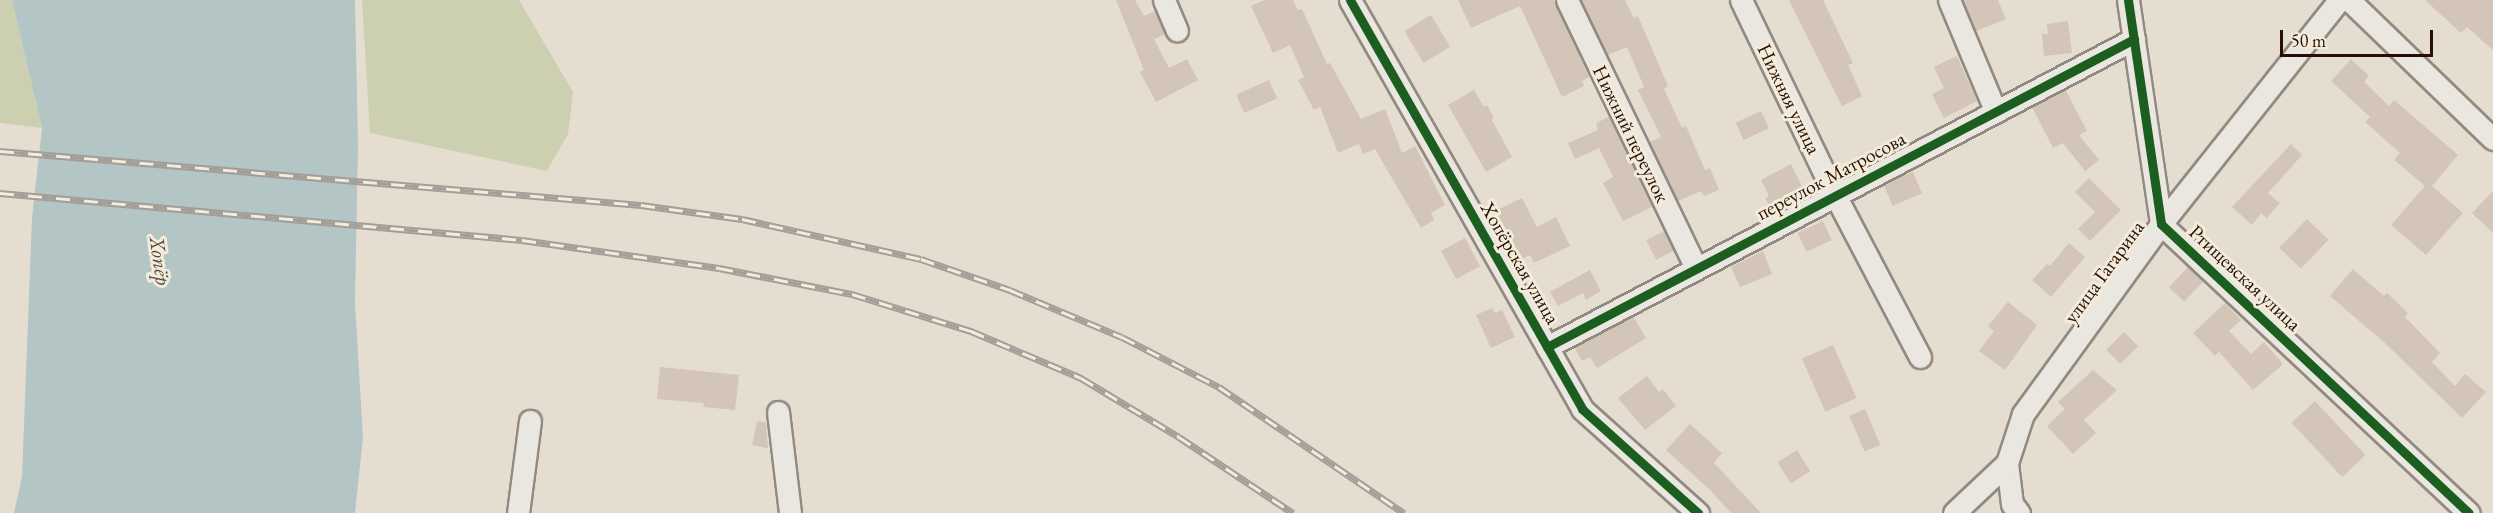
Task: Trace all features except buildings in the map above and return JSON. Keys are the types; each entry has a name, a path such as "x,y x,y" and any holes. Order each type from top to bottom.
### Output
{"street":[{"path":"1164,0 1177,30"},
{"name":"Хопёрская улица","path":"1350,0 1582,409 1698,513"},
{"name":"Нижний переулок","path":"1567,0 1696,268"},
{"name":"Нижняя улица","path":"1741,0 1835,195 1920,357"},
{"path":"1949,0 1995,110"},
{"name":"Ртищевская улица","path":"2128,0 2162,224 2469,513"},
{"name":"улица Гагарина","path":"2007,463 2022,414 2162,224 2339,0"},
{"path":"2349,0 2493,139"},
{"name":"переулок Матросова","path":"1547,347 2134,39"},
{"path":"778,412 790,513"},
{"path":"518,513 530,421"},
{"path":"1954,513 2007,463"},
{"path":"2007,463 2012,504 2019,513"}],"green space":[{"path":"0,0 12,0 42,128 0,123"},
{"path":"362,0 519,0 573,92 568,134 547,171 370,133"}],"water":[{"name":"Хопёр","path":"12,0 355,0 358,145 355,303 363,438 355,513 14,513 22,477 32,218 42,128"}],"railway":[{"path":"0,151 641,205 742,219 921,259 1010,290 1122,337 1219,387 1404,513"},
{"path":"0,193 522,240 719,268 852,294 971,331 1081,378 1179,437 1293,513"}],"cycle path":[{"path":"1350,0 1582,409 1698,513"},
{"path":"2128,0 2161,224 2469,513"},
{"path":"1547,347 2134,39"}]}
